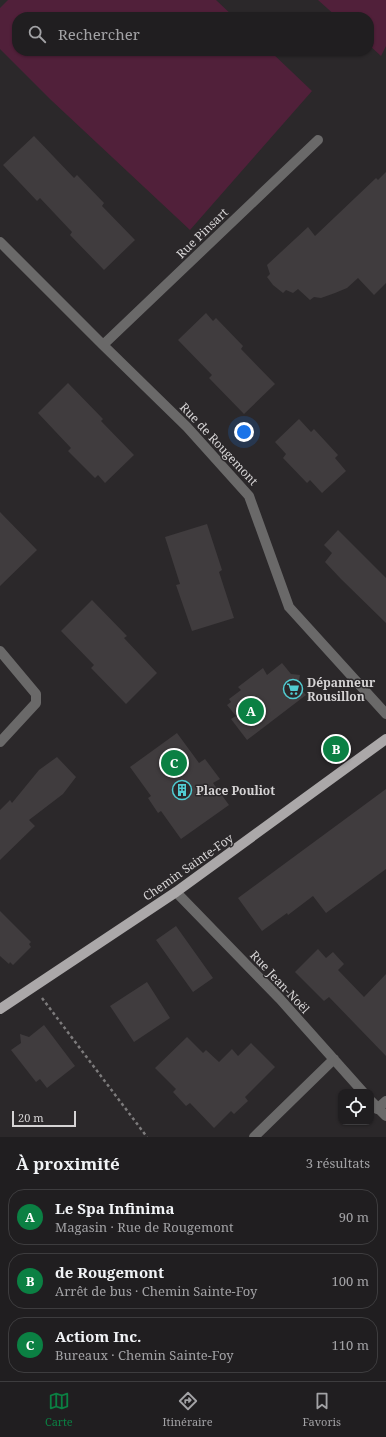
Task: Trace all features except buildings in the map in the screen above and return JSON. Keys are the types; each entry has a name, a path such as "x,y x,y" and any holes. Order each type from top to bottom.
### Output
{"main road":[{"name":"Chemin Sainte-Foy","path":"0,1009 176,892 386,739"}],"street":[{"name":"Rue Pinsart","path":"103,345 318,140"},
{"name":"Rue de Rougemont","path":"0,242 187,427 249,496 289,606 386,714"},
{"path":"0,651 36,694 36,703 0,742"},
{"name":"Rue Jean-Noël","path":"176,892 280,999 360,1089"},
{"path":"254,1137 334,1059"},
{"path":"386,1101 374,1105 386,1116"}],"path":[{"path":"33,987 147,1137"}],"shaded area":[{"path":"8,0 216,0 229,12 12,12 12,56 275,56 312,91 190,230 51,100 0,49 0,8"},
{"path":"318,0 386,0 386,46 381,56 374,50 374,12 331,12"}],"place":[{"name":"Dépanneur Rousillon","path":"293,689"},
{"name":"Le Spa Infinima","path":"251,711"},
{"name":"de Rougemont","path":"336,749"},
{"name":"Actiom Inc.","path":"174,763"},
{"name":"Place Pouliot","path":"182,790"}]}
